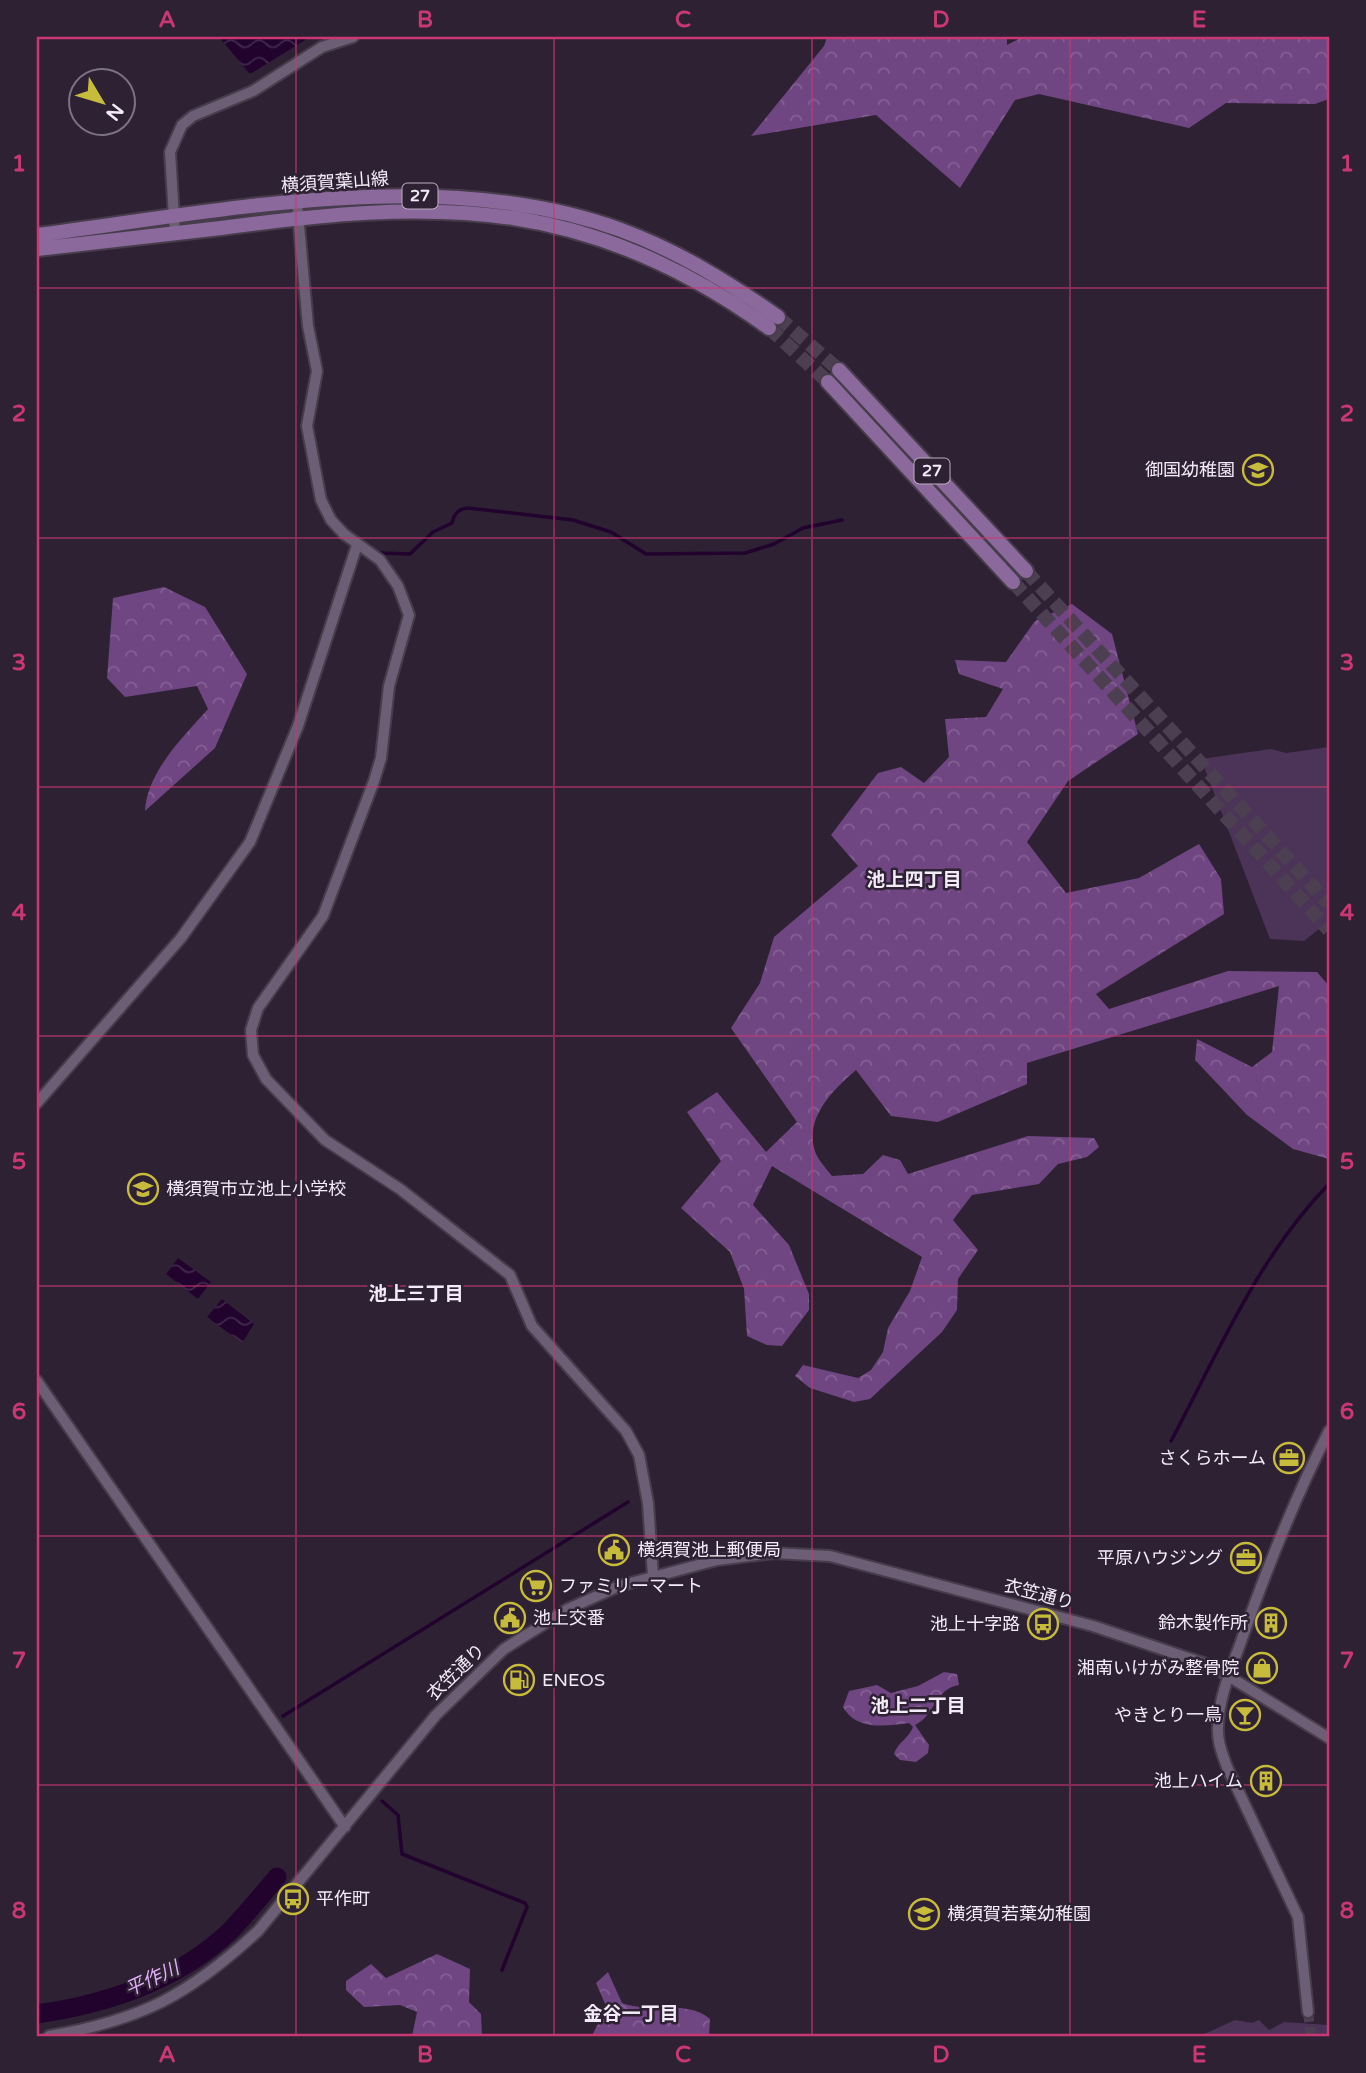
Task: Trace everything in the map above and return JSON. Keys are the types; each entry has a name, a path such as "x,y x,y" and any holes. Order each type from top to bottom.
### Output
{"main road":[{"name":"横須賀葉山線","path":"37,235 297,203 428,196 487,199 547,209 621,230 700,265 773,322 678,271 602,240 513,218 426,211 298,218 37,249"},
{"name":"27","path":"839,370 1026,571"},
{"name":"27","path":"828,382 1013,582"}],"street":[{"path":"175,233 170,152 182,125 193,116 253,91 322,47 353,37"},
{"path":"297,203 308,326 317,371 307,426 321,500 331,520 358,545 380,559 398,586 409,615 389,686 381,758 323,916 258,1008 251,1030 253,1055 266,1079 325,1140 400,1189 510,1275 532,1326 626,1431 639,1455 649,1503 653,1576"},
{"path":"37,1102 181,938 250,842 298,726 358,545"},
{"path":"37,1381 345,1827"},
{"path":"1308,2012 1298,1917 1218,1742 1219,1708 1297,1491 1329,1431"},
{"name":"衣笠通り","path":"49,2036 119,2021 156,2007 191,1987 258,1931 436,1715 504,1649 568,1609 619,1586 717,1560 774,1553 830,1556 1093,1626 1174,1651 1229,1676 1329,1738"}],"shaded area":[{"path":"1329,747 1329,921 1304,941 1270,939 1201,759 1271,749 1286,753"},
{"path":"1235,2020 1252,2023 1259,2020 1269,2030 1284,2022 1329,2025 1329,2036 1200,2036"}],"green space":[{"path":"827,37 1007,37 1007,45 1022,37 1329,37 1329,99 1315,104 1226,103 1189,128 1039,94 1015,100 960,188 876,115 751,136 824,46"},
{"path":"164,587 205,607 247,674 215,748 145,811 147,797 159,769 208,709 197,686 125,697 107,678 113,598"},
{"path":"1072,604 1112,634 1138,734 1068,781 1027,842 1066,893 1139,878 1199,844 1221,879 1224,914 1096,994 1109,1009 1228,971 1317,972 1329,986 1329,1159 1293,1149 1247,1115 1195,1060 1197,1039 1252,1067 1272,1052 1279,986 1027,1063 1027,1084 938,1122 891,1116 856,1070 824,1104 814,1125 815,1152 832,1176 863,1174 883,1155 900,1160 908,1174 1028,1136 1094,1138 1099,1147 1087,1157 1058,1164 1039,1184 972,1195 953,1220 978,1250 958,1279 957,1310 942,1332 870,1399 854,1402 810,1388 795,1376 803,1365 858,1378 871,1370 883,1352 888,1328 910,1291 922,1257 772,1166 753,1205 789,1245 809,1294 809,1310 782,1346 767,1345 747,1336 744,1289 730,1252 681,1208 721,1161 687,1112 717,1092 766,1152 797,1122 731,1028 760,983 774,937 858,866 831,835 878,773 901,767 924,783 949,757 945,719 986,717 1003,689 959,674 955,660 1006,662 1035,621"},
{"path":"944,1672 957,1674 959,1685 944,1692 927,1716 915,1725 929,1745 928,1753 916,1762 900,1760 894,1754 913,1727 909,1723 872,1725 856,1720 843,1707 849,1691 877,1685 891,1693 918,1686"},
{"path":"437,1954 470,1969 469,2002 481,2014 482,2036 412,2036 417,2012 400,2005 364,2007 346,1990 346,1981 371,1964 386,1978"},
{"path":"608,1972 622,2003 679,2008 701,2013 710,2019 709,2036 592,2036 606,2006 596,1983"}],"water":[{"path":"219,37 310,37 249,73"},
{"path":"178,1258 211,1282 198,1299 166,1274"},
{"path":"222,1299 254,1324 242,1343 207,1317"}],"waterway":[{"path":"380,553 410,554 433,532 452,523 459,511 468,508 573,520 611,532 646,554 745,553 774,544 803,528 842,520"},
{"path":"1171,1441 1261,1273 1281,1242 1329,1184"},
{"path":"283,1716 628,1502"},
{"path":"382,1801 398,1815 402,1854 525,1903 527,1907 502,1970"},
{"name":"平作川","path":"37,2014 90,2004 115,1996 141,1987 189,1963 231,1930 277,1877"}],"tunnel":[{"path":"778,317 839,370"},
{"path":"769,328 828,382"},
{"path":"1026,571 1329,904"},
{"path":"1013,582 1329,930"},
{"path":"1308,2012 1311,2036"}],"place":[{"name":"御国幼稚園","path":"1258,470"},
{"name":"横須賀市立池上小学校","path":"143,1189"},
{"name":"さくらホーム","path":"1289,1458"},
{"name":"横須賀池上郵便局","path":"614,1550"},
{"name":"平原ハウジング","path":"1246,1558"},
{"name":"ファミリーマート","path":"536,1586"},
{"name":"池上交番","path":"510,1618"},
{"name":"鈴木製作所","path":"1271,1623"},
{"name":"池上十字路","path":"1043,1624"},
{"name":"湘南いけがみ整骨院","path":"1262,1668"},
{"name":"ENEOS","path":"519,1680"},
{"name":"やきとり一鳥","path":"1245,1715"},
{"name":"池上ハイム","path":"1266,1781"},
{"name":"平作町","path":"293,1899"},
{"name":"横須賀若葉幼稚園","path":"924,1914"}],"district":[{"name":"池上四丁目","path":"914,880"},
{"name":"池上三丁目","path":"416,1294"},
{"name":"池上二丁目","path":"918,1706"},
{"name":"金谷一丁目","path":"631,2014"}]}
